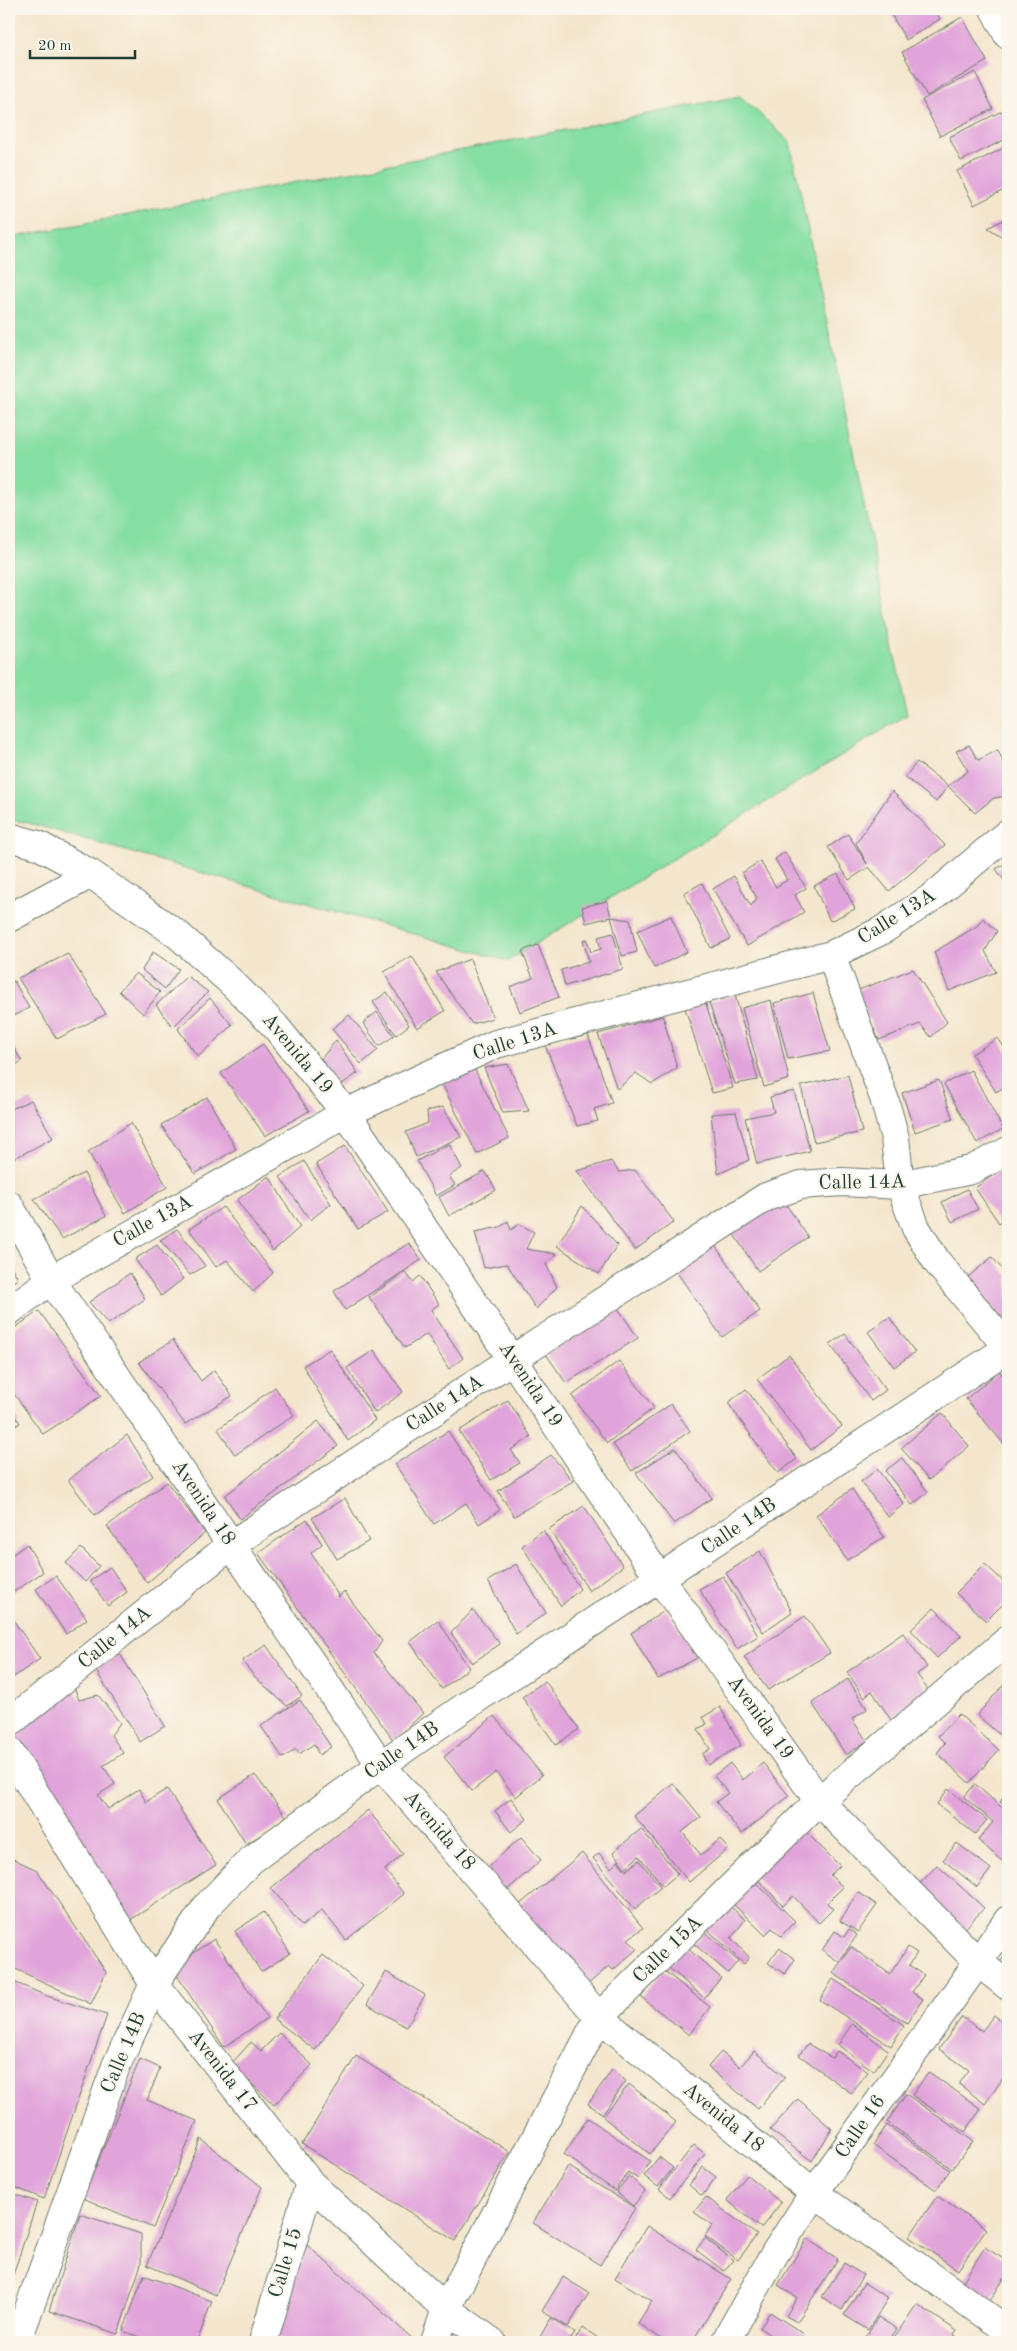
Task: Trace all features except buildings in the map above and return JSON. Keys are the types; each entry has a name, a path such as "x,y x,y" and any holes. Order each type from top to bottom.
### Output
{"street":[{"path":"994,9 1008,35"},
{"name":"Calle 13A","path":"9,1311 51,1280 346,1113 496,1044 831,954 881,931 934,896 1008,833"},
{"name":"Avenida 19","path":"9,837 38,845 92,874 177,934 231,982 275,1026 346,1113 660,1579 819,1801 978,1962 1008,1986"},
{"path":"9,918 92,874"},
{"path":"831,954 884,1098 895,1138 900,1185 916,1228 937,1262 1008,1348"},
{"name":"Calle 14A","path":"9,1723 231,1544 513,1359 766,1197 801,1185 842,1182 900,1185 971,1170 1008,1152"},
{"name":"Avenida 18","path":"9,1205 51,1280 381,1765 599,2017 814,2193 1008,2331"},
{"name":"Calle 14B","path":"17,2342 116,2066 154,1984 207,1906 250,1861 479,1696 660,1579 1008,1348"},
{"name":"Calle 15A","path":"434,2342 446,2309 599,2017 819,1801 1008,1640"},
{"name":"Avenida 17","path":"9,1751 154,1984 310,2183 446,2309 492,2342"},
{"name":"Calle 16","path":"725,2342 775,2253 814,2193 1008,1920"},
{"name":"Calle 15","path":"263,2342 310,2183"}],"green space":[{"path":"740,96 790,142 907,715 508,961 25,822 9,820 9,238"}]}
